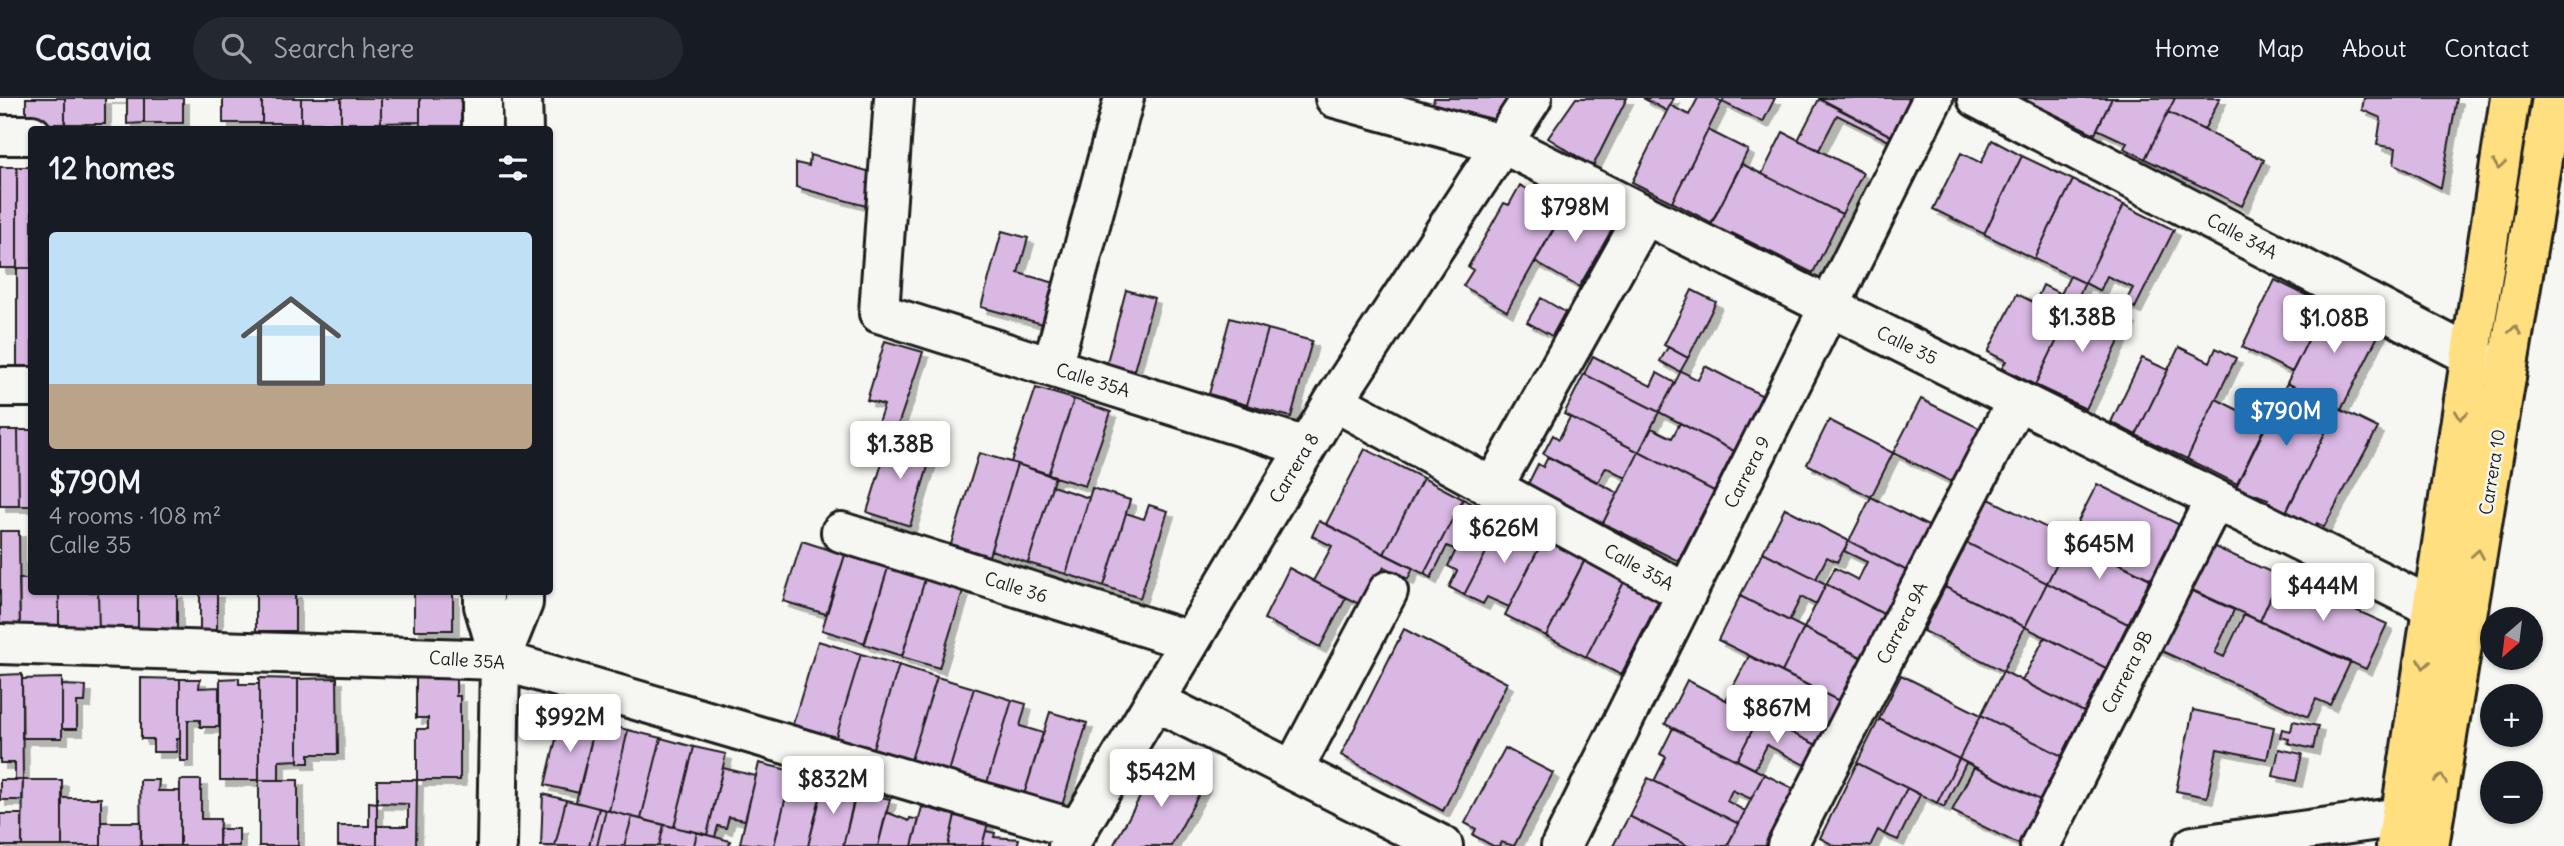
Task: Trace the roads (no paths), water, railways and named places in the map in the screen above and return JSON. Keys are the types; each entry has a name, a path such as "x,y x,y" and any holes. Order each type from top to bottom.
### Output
{"main road":[{"path":"2415,831 2432,608 2510,98"},
{"name":"Carrera 10","path":"2415,831 2467,625 2553,98"}],"street":[{"path":"482,98 482,126"},
{"path":"523,98 523,126"},
{"name":"Calle 35A","path":"894,98 879,313 1306,447"},
{"path":"1052,367 1124,98"},
{"name":"Calle 35","path":"1335,98 1505,145 2467,625"},
{"name":"Carrera 8","path":"1073,838 1334,401 1505,145 1532,98"},
{"name":"Carrera 9","path":"1561,846 1933,98"},
{"name":"Calle 34A","path":"1977,98 2507,375"},
{"path":"0,135 28,135"},
{"path":"1493,487 1645,215"},
{"path":"0,387 28,387"},
{"name":"Carrera 9A","path":"1787,846 2017,400"},
{"name":"Calle 35A","path":"1334,401 1686,593"},
{"name":"Carrera 9B","path":"2040,846 2215,499"},
{"name":"Calle 36","path":"841,532 1190,641"},
{"path":"1293,770 1388,591"},
{"path":"484,595 484,606 500,660 497,846"},
{"path":"500,660 523,603 523,595"},
{"name":"Calle 35A","path":"0,644 500,660 1073,838"},
{"path":"1155,701 1443,846"},
{"path":"2193,846 2415,831"}]}
